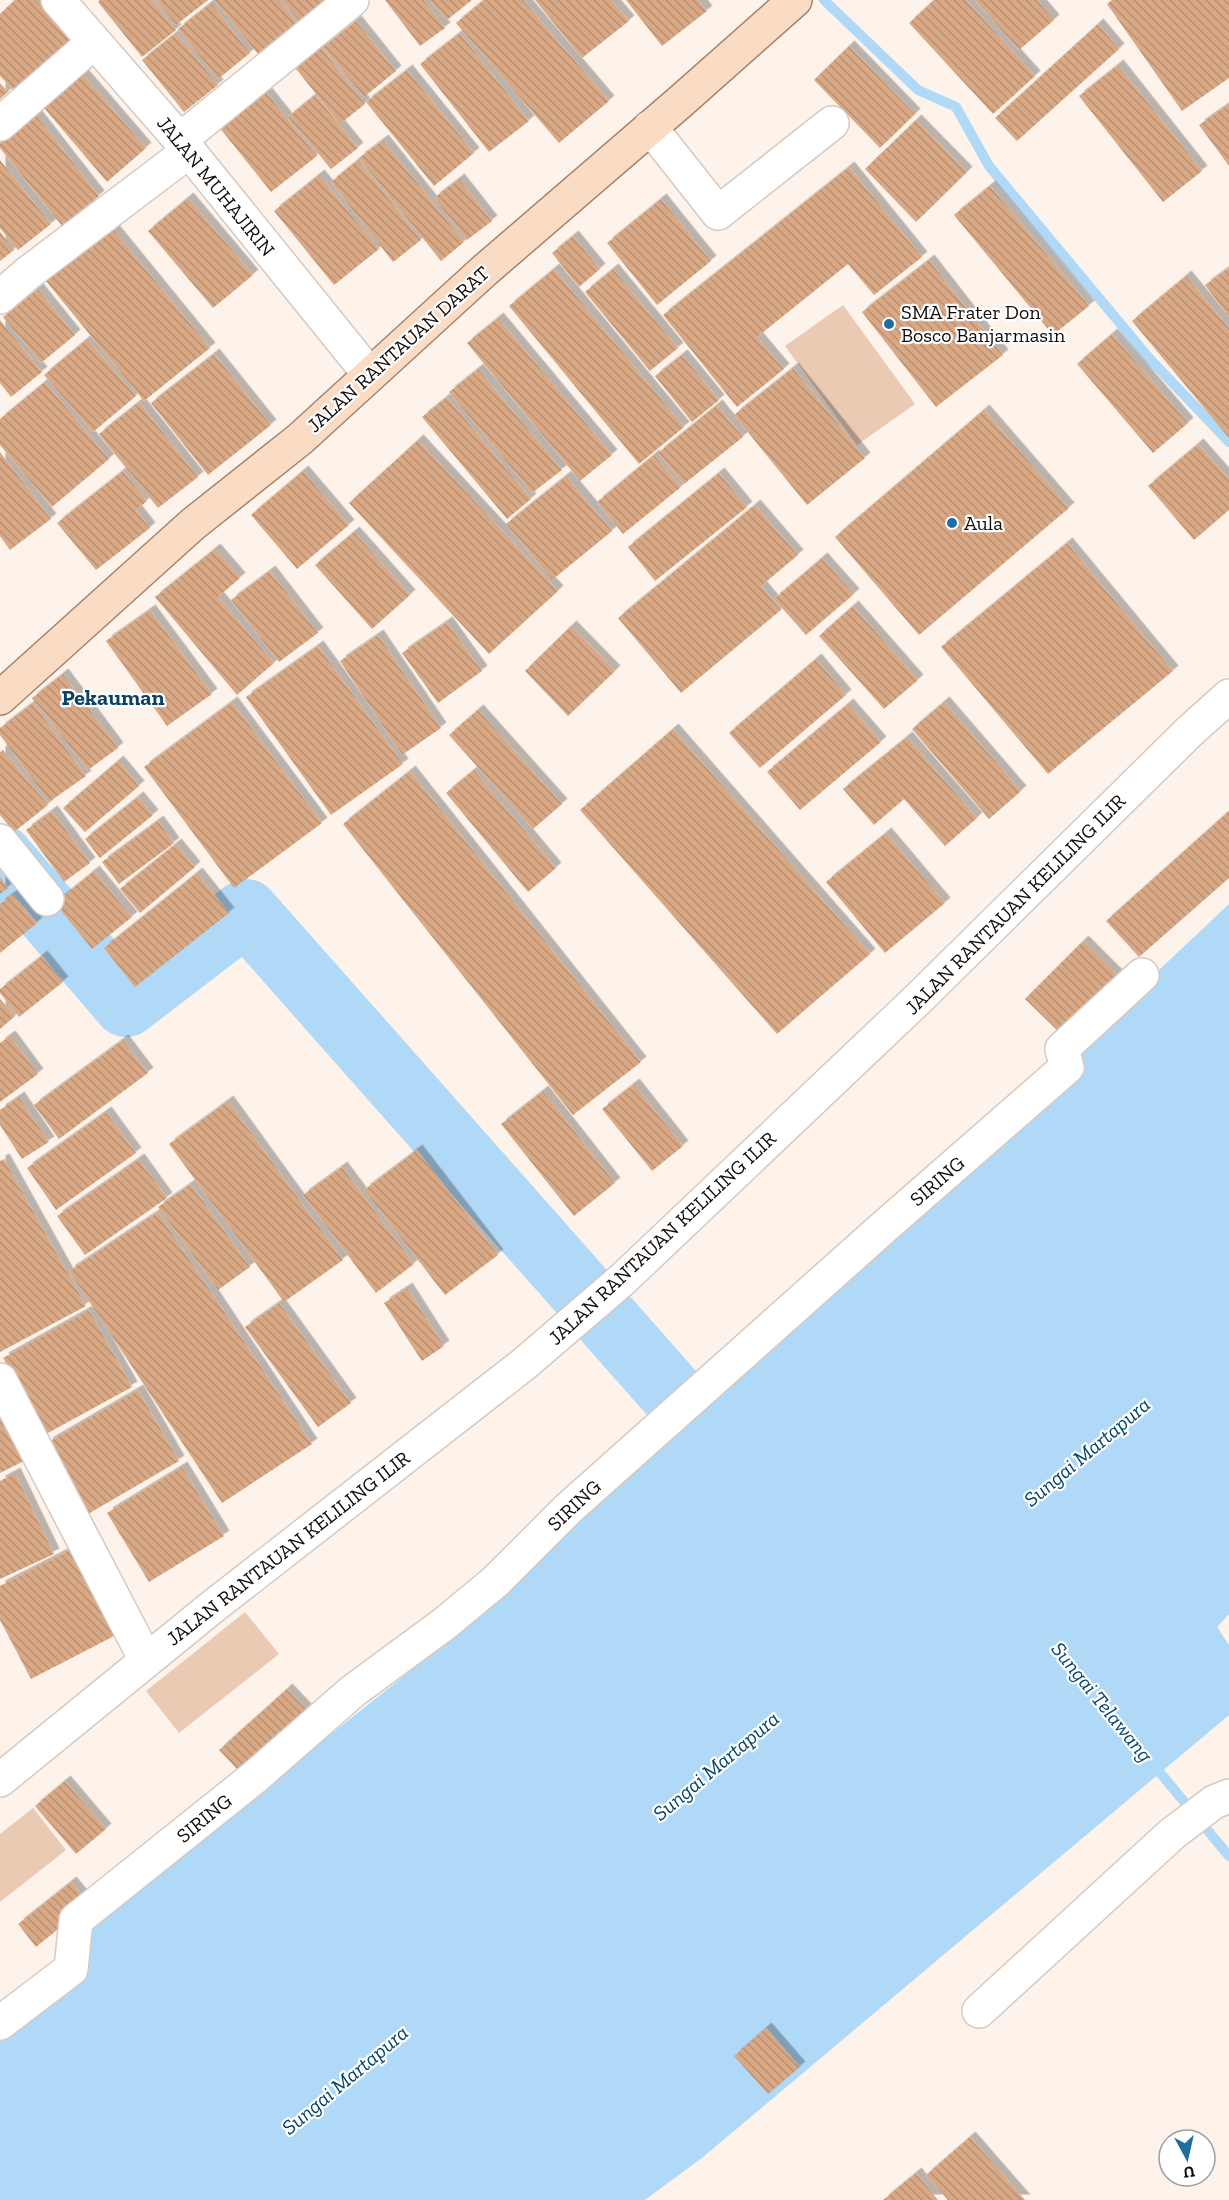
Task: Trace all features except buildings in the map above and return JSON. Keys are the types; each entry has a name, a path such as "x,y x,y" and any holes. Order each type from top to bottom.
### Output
{"main road":[{"name":"JALAN RANTAUAN DARAT","path":"0,698 193,524 300,439 485,270 795,0"}],"street":[{"path":"0,297 184,146 352,0"},
{"name":"JALAN MUHAJIRIN","path":"66,3 94,42 184,146 370,375"},
{"path":"0,124 94,42"},
{"path":"650,128 718,213 832,123"},
{"name":"JALAN RANTAUAN KELILING ILIR","path":"0,1780 146,1660 524,1364 623,1279 917,1000 1190,731 1229,696"},
{"path":"0,841 47,899"},
{"name":"SIRING","path":"0,2023 71,1969 76,1920 256,1776 353,1691 444,1624 496,1581 569,1508 1067,1067 1062,1049 1142,975"},
{"path":"0,1380 146,1660"},
{"path":"979,2011 1172,1834 1214,1802 1229,1796"}],"shaded area":[{"path":"843,305 915,404 857,445 785,346"},
{"path":"245,1612 279,1654 179,1733 146,1691"},
{"path":"33,1808 66,1850 0,1902 0,1834"}],"water":[{"name":"Sungai Martapura","path":"1229,904 1229,1614 1217,1627 1229,1645 1229,1715 703,2157 645,2200 0,2200 0,2040 82,1974 87,1928 428,1657 691,1415 1084,1071 1071,1053"}],"waterway":[{"path":"824,0 918,90 956,107 989,166 1149,358 1229,442"},
{"path":"0,857 126,1004 246,912 691,1415 734,1460"},
{"name":"Sungai Telawang","path":"1152,1763 1229,1856"}],"place":[{"name":"SMA Frater Don Bosco Banjarmasin","path":"889,324"},
{"name":"Aula","path":"952,523"}],"district":[{"name":"Pekauman","path":"113,697"}]}
